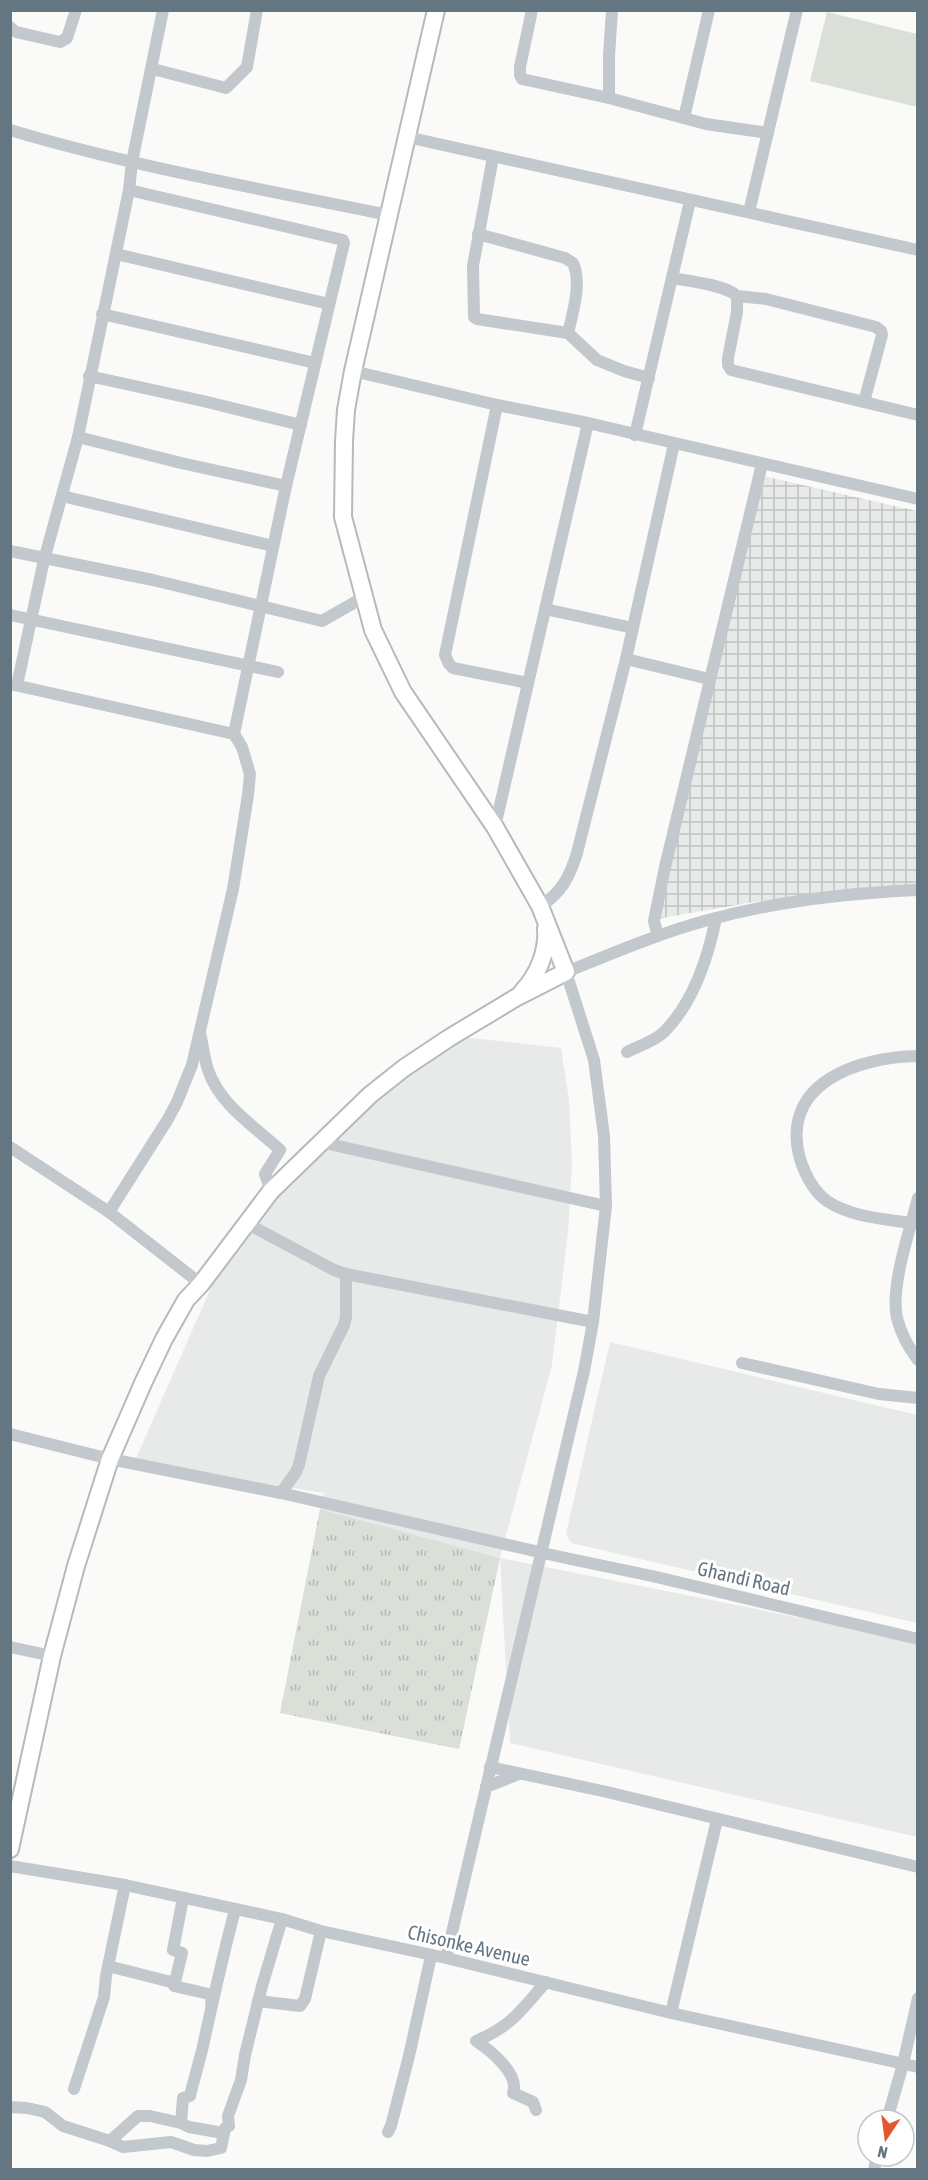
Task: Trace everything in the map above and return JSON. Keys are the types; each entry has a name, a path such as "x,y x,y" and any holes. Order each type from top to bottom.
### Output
{"main road":[{"path":"10,1849 52,1656 76,1566 110,1459 164,1339 186,1300 201,1284 271,1191 370,1095 448,1038 566,972 542,909 495,827 403,692 373,630 343,517 346,410 388,215 436,10"},
{"path":"518,997 532,979 542,958 547,936 542,909"}],"street":[{"path":"10,27 16,32 64,41 70,32 76,10"},
{"path":"163,10 78,437 44,560 14,684 234,734"},
{"path":"153,69 226,88 247,67 257,10"},
{"path":"532,10 520,67 522,79 609,98 706,124 768,133"},
{"path":"609,98 612,10"},
{"path":"684,118 709,10"},
{"path":"749,212 796,10"},
{"path":"10,130 132,162 388,215"},
{"path":"407,137 918,250"},
{"path":"493,157 472,276 474,317 568,333 597,360 649,378"},
{"path":"109,1212 177,1102 192,1065 233,889 248,795 250,774 242,747 234,734 286,486 344,243 343,240 129,190"},
{"path":"635,435 690,201"},
{"path":"478,234 565,258 573,263 576,279 575,302 568,333"},
{"path":"116,254 329,304"},
{"path":"672,278 724,289 737,296 766,299 876,327 882,335 864,402"},
{"path":"737,296 737,312 728,358 731,370 918,415"},
{"path":"102,314 315,363"},
{"path":"353,372 918,499"},
{"path":"89,376 302,425"},
{"path":"497,405 446,655 453,668 528,683"},
{"path":"495,827 588,423"},
{"path":"78,437 286,486"},
{"path":"542,909 556,896 571,871 626,659 674,444"},
{"path":"658,936 654,921 709,679 762,464"},
{"path":"62,496 273,546"},
{"path":"10,551 44,560 153,580 322,621 364,597"},
{"path":"545,609 633,628"},
{"path":"10,615 278,672"},
{"path":"626,659 709,679"},
{"path":"446,1958 542,1552 593,1322 606,1206 604,1136 594,1060 566,972 658,936 716,918 777,904 829,897 918,890"},
{"path":"627,1052 663,1033 692,997 712,942 716,918"},
{"path":"199,1030 209,1072 220,1094 280,1150 265,1174 271,1191"},
{"path":"911,1223 861,1214 827,1201 814,1188 804,1172 798,1152 797,1127 802,1107 817,1087 837,1073 868,1061 918,1056"},
{"path":"320,1142 606,1206"},
{"path":"10,1147 109,1212 201,1284"},
{"path":"918,1198 896,1293 897,1317 906,1344 918,1360"},
{"path":"246,1223 334,1270 346,1274 593,1322"},
{"path":"281,1492 299,1465 319,1376 344,1325 346,1274"},
{"path":"742,1363 879,1394 918,1398"},
{"name":"Ghandi Road","path":"10,1434 110,1459 281,1492 652,1576 918,1640"},
{"path":"10,1647 52,1656"},
{"path":"490,1767 607,1792 918,1867"},
{"path":"486,1787 519,1774"},
{"path":"671,2013 717,1820"},
{"name":"Chisonke Avenue","path":"10,1866 125,1885 282,1919 321,1931 446,1958 671,2013 918,2067"},
{"path":"74,2089 104,1997 125,1885"},
{"path":"183,1898 173,1950 182,1953 174,1986 213,1995 207,2025"},
{"path":"180,2145 185,2125 183,2098 190,2096 235,1910"},
{"path":"10,2107 45,2112 63,2126 123,2147 171,2142 194,2150 220,2148 225,2128 229,2126 228,2116 240,2084 258,2001 282,1919"},
{"path":"258,2001 300,2006 305,1999 321,1931"},
{"path":"388,2132 392,2126 410,2056 431,1956"},
{"path":"108,1966 175,1983"},
{"path":"536,2110 533,2102 513,2094 515,2089 513,2080 508,2072 489,2049 476,2041 497,2032 512,2021 546,1982"},
{"path":"890,2108 918,1998"},
{"path":"110,2141 138,2116 150,2116 224,2133"}],"shaded area":[{"path":"759,475 917,511 917,884 754,902 656,919"},
{"path":"454,1036 561,1048 569,1100 572,1162 568,1232 552,1365 500,1558 320,1509 324,1493 134,1463 238,1226 350,1116"},
{"path":"610,1342 917,1415 917,1623 571,1543 566,1534"},
{"path":"500,1558 917,1641 917,1837 510,1743"}],"green space":[{"path":"827,12 917,34 917,107 810,81"},
{"path":"320,1509 500,1558 459,1749 280,1713"}]}
